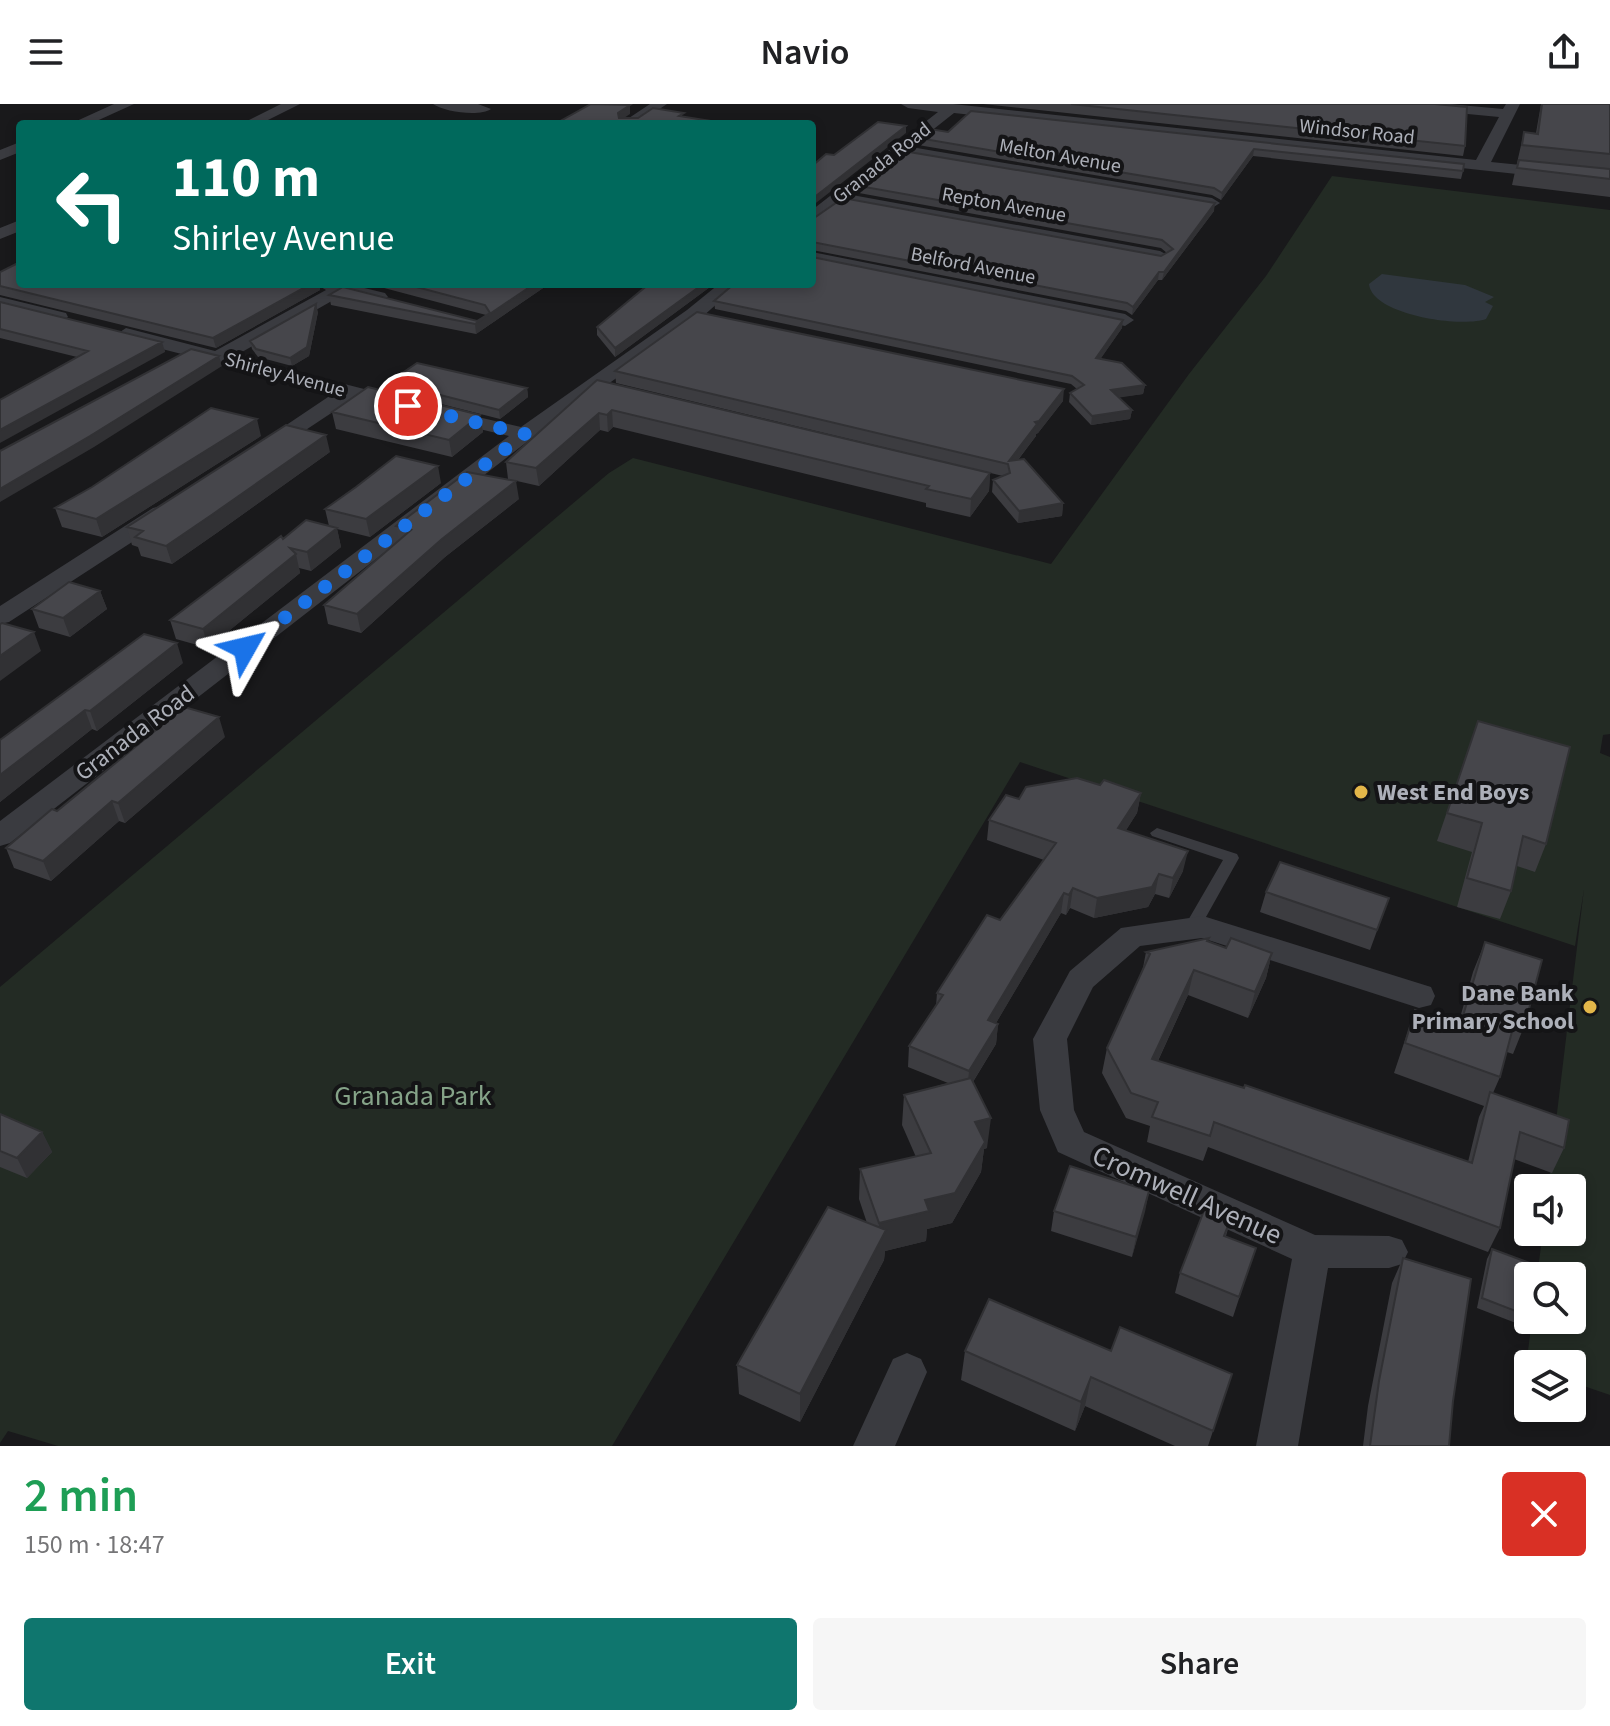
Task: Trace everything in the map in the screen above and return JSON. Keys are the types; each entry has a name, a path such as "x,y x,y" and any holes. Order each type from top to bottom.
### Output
{"street":[{"path":"87,120 127,104"},
{"path":"257,120 293,104"},
{"path":"440,104 484,109"},
{"path":"634,120 660,104"},
{"name":"Windsor Road","path":"908,104 1610,179"},
{"path":"1405,104 1510,109 1481,165"},
{"name":"Granada Road","path":"816,215 952,108"},
{"name":"Melton Avenue","path":"901,150 1212,203"},
{"name":"Repton Avenue","path":"839,197 1160,256"},
{"name":"Belford Avenue","path":"816,258 1125,320"},
{"path":"219,357 334,288"},
{"path":"350,288 403,303"},
{"name":"Granada Road","path":"0,836 525,434 694,314 725,288"},
{"path":"0,302 73,320"},
{"path":"694,314 724,320"},
{"name":"Shirley Avenue","path":"102,328 525,434"},
{"path":"163,365 190,350"},
{"path":"594,386 625,394"},
{"path":"247,459 350,392"},
{"path":"0,617 182,500"},
{"name":"Cromwell Avenue","path":"1389,1252 1312,1251 1071,1142 1057,1110 1050,1039 1081,979 1132,936 1203,927 1419,996"},
{"name":"Cromwell Avenue","path":"1277,1446 1312,1251"},
{"path":"874,1446 907,1372"}],"lane":[{"path":"1157,833 1232,858 1191,929"}],"green space":[{"name":"Granada Park","path":"1332,176 1610,210 1610,734 1603,735 1600,753 1610,757 1610,1395 1586,1387 1586,1350 1528,1350 1530,1334 1586,1334 1586,1262 1539,1262 1541,1246 1586,1246 1586,1174 1550,1174 1584,889 1575,946 1020,762 612,1446 58,1446 8,1431 0,1443 0,987 609,473 633,458 1051,564 1189,374 1266,276"}],"shaded area":[{"path":"1382,274 1465,285 1494,297 1485,302 1493,306 1486,319 1458,322 1401,311 1374,295 1369,284"}],"building":[{"path":"591,104 630,105 618,113 619,118 638,118 653,108 704,120 562,120"},
{"path":"1071,104 1435,104 1467,107 1465,146"},
{"path":"1542,104 1610,104 1610,154 1522,145 1524,132 1538,134"},
{"path":"971,111 1464,164 1463,171 1254,149 1222,193 1214,188 918,138 930,129 948,132"},
{"path":"878,122 906,126 816,196 816,163 826,154 834,155"},
{"path":"903,151 1215,203 1164,272 1159,272 1133,307 1127,303 816,243 816,217 843,198 1161,256 1173,249 1162,240 859,186"},
{"path":"1519,160 1610,169 1610,179 1517,168"},
{"path":"816,258 1123,320 1096,358 1122,363 1145,385 1111,390 1132,410 1092,416 1070,393 1084,385 1072,376 714,301 729,288 816,288"},
{"path":"16,264 16,288 304,288 213,338 0,286 0,272"},
{"path":"347,288 477,321 490,313 485,305 420,288 528,288 475,324 329,295"},
{"path":"644,288 698,288 615,348 597,327"},
{"path":"0,302 162,342 0,430 0,400 88,351 0,329"},
{"path":"316,304 307,347 290,358 256,349 250,341"},
{"path":"697,312 1064,389 1035,422 1037,424 1009,461 1024,459 1063,503 1019,511 993,480 1010,473 1008,464 615,371"},
{"path":"191,349 219,356 0,489 0,451"},
{"path":"417,363 527,388 499,410 389,382"},
{"path":"597,380 990,473 971,499 926,489 929,486 612,410 607,415 599,413 536,468 506,462"},
{"path":"368,387 480,415 449,440 332,412"},
{"path":"211,408 257,419 96,519 55,508 92,487"},
{"path":"286,425 326,435 166,546 135,537 143,531 127,527"},
{"path":"396,456 438,466 366,519 325,509 356,487"},
{"path":"467,472 516,481 442,539 357,614 324,605 411,530 396,526"},
{"path":"306,520 337,528 307,552 290,548 296,554 203,629 170,620 281,536 283,539"},
{"path":"69,582 100,591 63,618 32,609"},
{"path":"2,623 34,632 0,656"},
{"path":"144,634 177,643 90,711 85,710 0,775 0,740"},
{"path":"184,707 219,717 118,803 112,801 43,861 6,848 52,809 57,811"},
{"path":"1478,721 1570,747 1546,844 1523,836 1511,891 1467,878 1482,823 1447,813"},
{"path":"1077,778 1100,785 1104,780 1141,793 1118,828 1188,851 1173,878 1159,874 1152,887 1097,898 1073,888 1069,895 1064,893 988,1020 998,1024 969,1071 909,1046 943,995 937,993 987,915 1000,920 1056,843 989,820 1006,795 1019,799 1026,787"},
{"path":"1280,862 1389,898 1377,930 1266,892"},
{"path":"1209,938 1207,941 1226,948 1231,938 1272,953 1255,992 1194,970 1152,1059 1244,1088 1245,1085 1472,1163 1490,1092 1569,1120 1564,1148 1520,1132 1500,1228 1214,1122 1210,1136 1152,1117 1158,1102 1131,1093 1107,1048 1150,954 1146,952"},
{"path":"1485,942 1542,960 1525,1024 1515,1020 1500,1077 1405,1043 1415,1010 1460,1026"},
{"path":"971,1078 991,1118 975,1122 985,1142 955,1193 925,1200 929,1211 879,1223 860,1169 931,1153 904,1095"},
{"path":"0,1114 42,1132 17,1158 0,1151"},
{"path":"1070,1166 1149,1191 1136,1237 1054,1211"},
{"path":"828,1207 886,1230 800,1394 737,1365"},
{"path":"1205,1208 1231,1218 1224,1236 1256,1248 1239,1297 1180,1273"},
{"path":"1492,1249 1527,1262 1514,1262 1514,1310 1482,1298"},
{"path":"1403,1258 1471,1279 1449,1446 1370,1446"},
{"path":"989,1299 1111,1351 1120,1327 1232,1374 1213,1431 1091,1377 1081,1402 965,1351"}],"place":[{"name":"West End Boys","path":"1361,792"},
{"name":"Dane Bank Primary School","path":"1590,1007"}],"route":[{"path":"245,648 525,434 408,406"}]}
